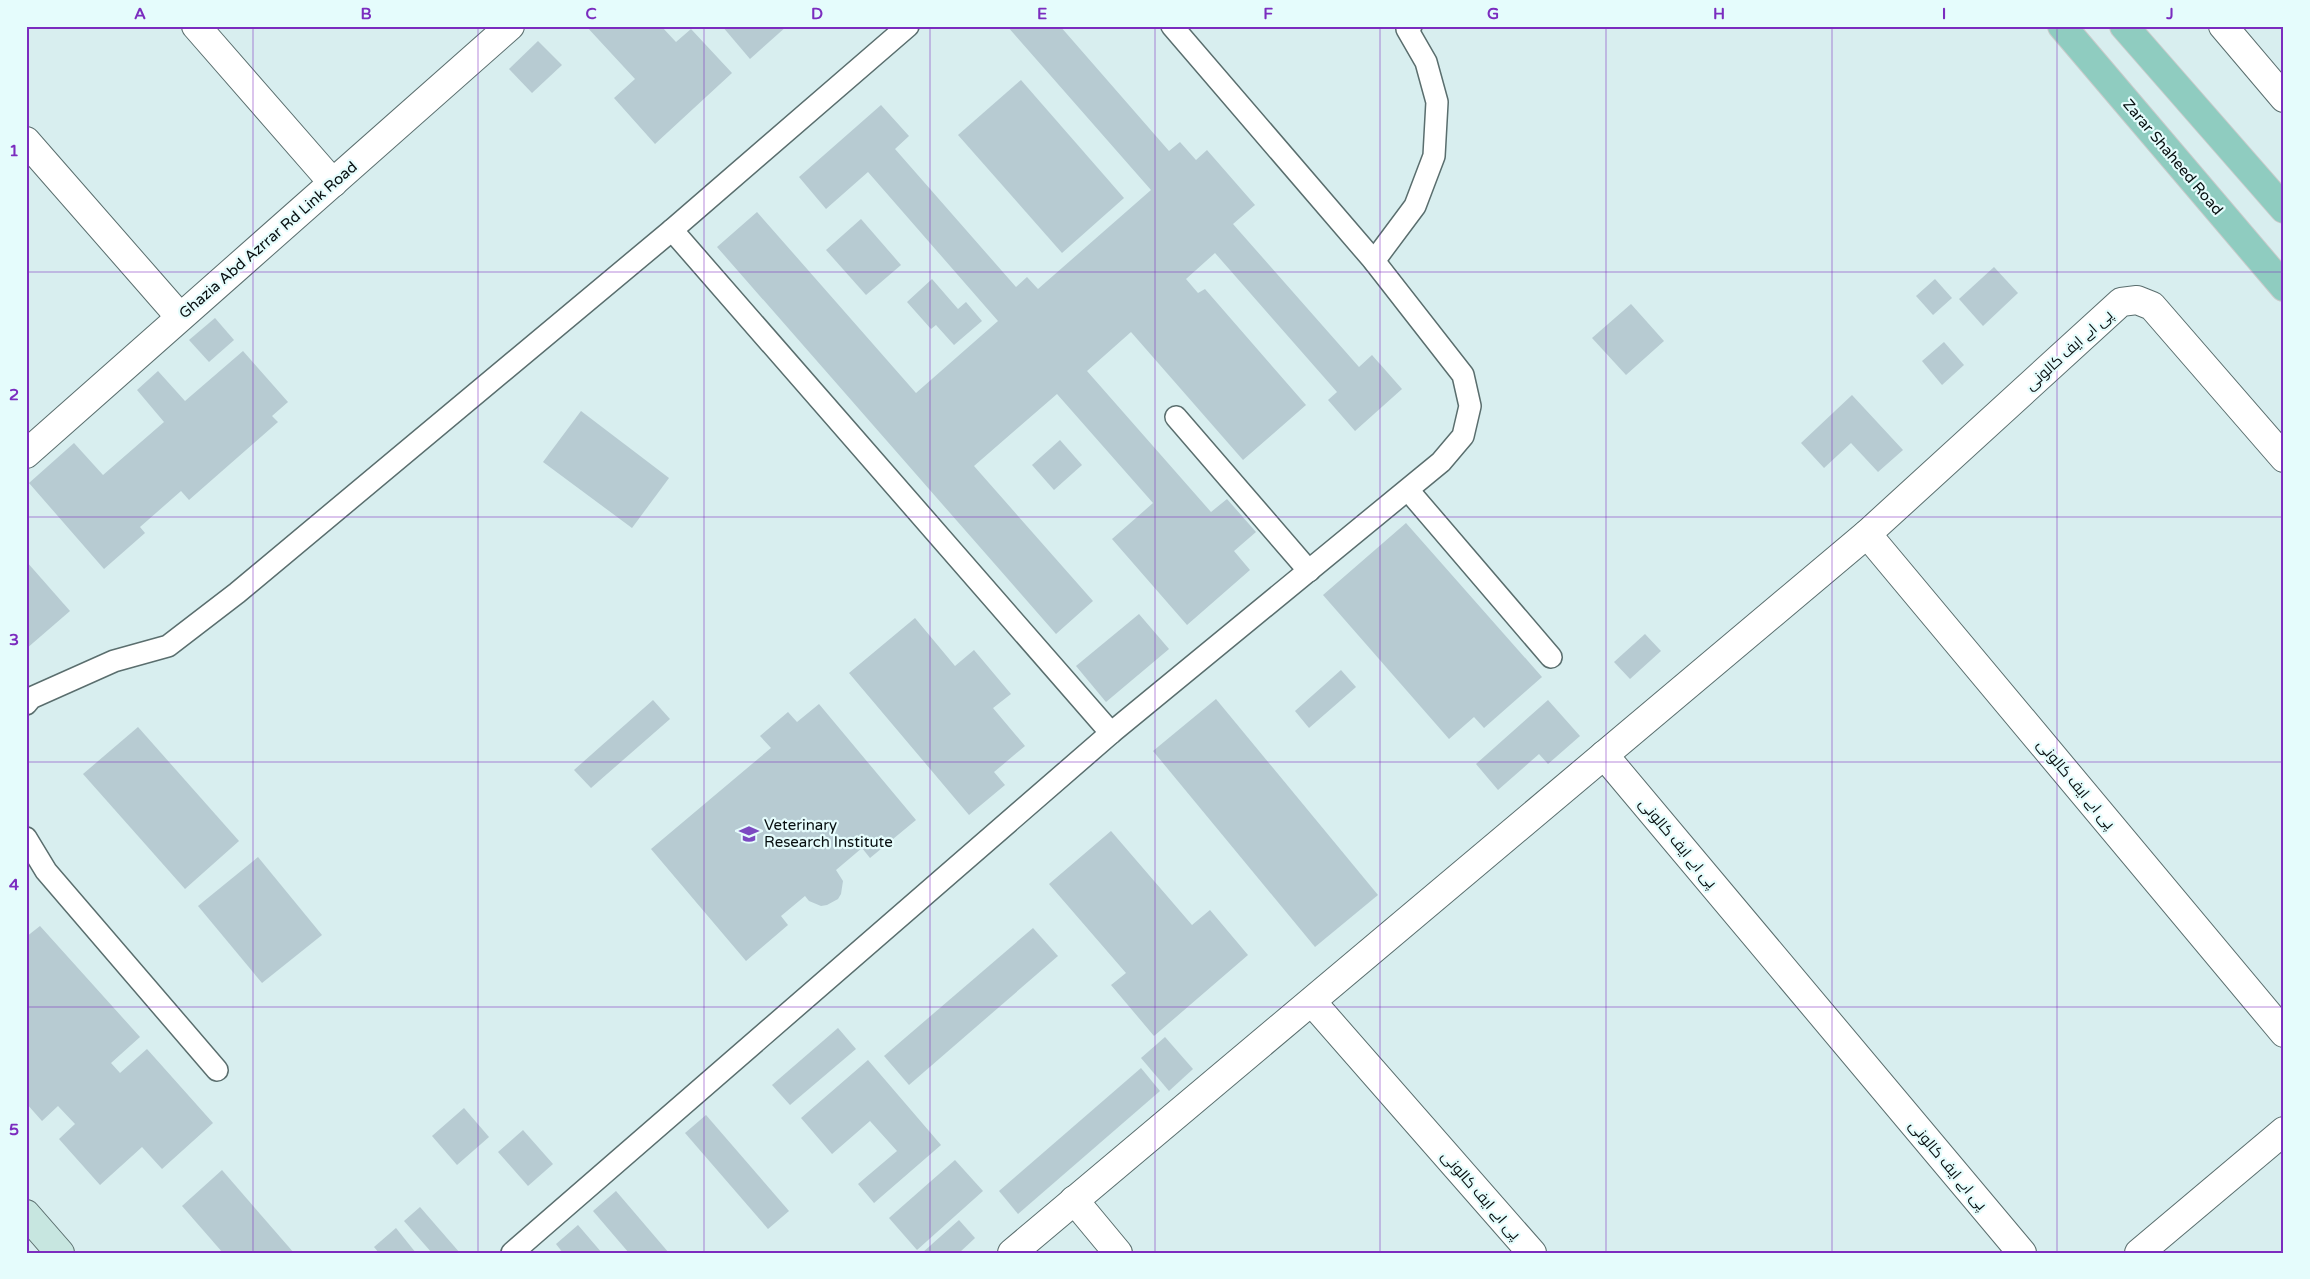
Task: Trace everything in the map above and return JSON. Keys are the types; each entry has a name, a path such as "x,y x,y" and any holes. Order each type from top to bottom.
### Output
{"main road":[{"name":"Zarar Shaheed Road","path":"2062,26 2284,287"},
{"path":"2124,26 2284,209"}],"street":[{"path":"196,26 333,183"},
{"name":"Ghazia Abd Azrrar Rd Link Road","path":"26,454 510,26"},
{"path":"2223,26 2284,98"},
{"path":"26,141 180,318"},
{"name":"پی اے ایف کالونی","path":"1012,1253 1868,534 2121,302 2137,300 2152,306 2284,458"},
{"name":"پی اے ایف کالونی","path":"1868,534 2284,1033"},
{"name":"پی اے ایف کالونی","path":"1604,755 2022,1253"},
{"name":"پی اے ایف کالونی","path":"1312,1002 1532,1253"},
{"path":"2139,1253 2284,1131"},
{"path":"1074,1200 1118,1253"},
{"path":"26,1214 60,1253"}],"lane":[{"path":"26,704 31,698 82,674 114,661 168,646 245,587 672,230 908,26"},
{"path":"1374,261 1415,206 1434,156 1438,102 1426,62 1407,27"},
{"path":"512,1253 1111,733 1441,462 1462,436 1470,406 1463,375 1374,261 1181,29"},
{"path":"672,230 1111,733"},
{"path":"1176,416 1309,571"},
{"path":"1408,490 1551,657"},
{"path":"26,838 46,871 217,1070"}],"building":[{"path":"586,26 661,26 676,42 691,29 732,73 655,144 614,98 635,79"},
{"path":"722,26 787,26 750,59"},
{"path":"1007,26 1060,26 1169,151 1180,142 1196,160 1207,150 1255,205 1233,224 1359,367 1372,355 1402,389 1355,431 1328,400 1337,392 1215,253 1186,279 1198,293 1205,289 1306,405 1243,460 1131,332 1087,371 1211,512 1227,499 1256,532 1234,551 1250,570 1187,625 1112,539 1153,503 1057,394 974,466 1093,601 1056,634 717,247 757,212 916,393 998,321 868,172 826,209 799,177 881,105 909,136 895,149 1016,287 1027,277 1038,289 1151,190"},
{"path":"538,41 562,65 532,93 509,69"},
{"path":"1021,80 1124,198 1062,253 958,135"},
{"path":"861,219 901,265 866,295 826,250"},
{"path":"1994,267 2018,293 1983,326 1959,299"},
{"path":"932,279 958,309 966,302 982,321 954,345 936,325 931,329 907,302"},
{"path":"1935,279 1952,298 1933,315 1916,296"},
{"path":"1631,304 1664,341 1626,375 1592,338"},
{"path":"215,318 234,340 209,362 189,340"},
{"path":"1944,342 1964,365 1942,385 1922,361"},
{"path":"243,351 288,402 272,416 278,422 189,500 181,491 140,527 145,533 104,569 29,483 74,443 103,475 164,422 137,390 158,371 185,401"},
{"path":"1852,395 1903,450 1878,472 1851,443 1824,468 1801,443"},
{"path":"581,411 669,478 632,528 543,462"},
{"path":"1060,440 1082,465 1054,490 1032,465"},
{"path":"1406,523 1542,677 1484,728 1474,717 1449,739 1323,595"},
{"path":"26,561 70,611 26,649"},
{"path":"1139,614 1169,649 1106,702 1076,666"},
{"path":"915,618 955,666 974,650 1011,694 993,708 1025,746 994,772 1005,785 969,815 849,673"},
{"path":"1645,634 1661,651 1630,679 1614,662"},
{"path":"1341,670 1356,687 1309,728 1295,711"},
{"path":"1216,699 1378,895 1315,947 1153,751"},
{"path":"653,700 670,719 591,788 574,770"},
{"path":"1548,700 1580,736 1548,764 1539,754 1498,790 1476,764"},
{"path":"819,704 916,820 870,858 862,848 836,870 843,881 841,894 838,899 821,906 809,901 805,896 781,916 788,925 746,961 651,849 771,748 760,736 788,712 797,722"},
{"path":"138,727 239,841 185,889 83,774"},
{"path":"1111,831 1192,925 1210,910 1248,955 1154,1036 1111,985 1126,973 1049,884"},
{"path":"258,857 322,935 262,983 198,906"},
{"path":"40,926 140,1037 111,1063 120,1073 147,1049 213,1123 162,1169 142,1147 100,1185 59,1139 75,1124 58,1106 42,1121 26,1103 26,937"},
{"path":"1033,928 1058,956 909,1085 884,1056"},
{"path":"838,1028 856,1049 790,1105 772,1085"},
{"path":"1165,1037 1193,1069 1169,1091 1141,1058"},
{"path":"868,1060 941,1145 874,1203 858,1184 897,1151 870,1121 832,1154 801,1118"},
{"path":"1141,1068 1160,1091 1018,1214 999,1191"},
{"path":"464,1108 489,1137 457,1165 432,1136"},
{"path":"706,1115 789,1211 768,1229 685,1133"},
{"path":"523,1130 553,1164 528,1186 498,1152"},
{"path":"955,1160 983,1191 917,1250 889,1218"},
{"path":"222,1170 294,1253 223,1253 182,1206"},
{"path":"616,1191 669,1253 629,1253 593,1211"},
{"path":"420,1207 460,1253 432,1253 404,1221"},
{"path":"959,1220 975,1238 959,1253 922,1253"},
{"path":"578,1225 602,1253 563,1253 556,1244"},
{"path":"396,1228 416,1253 379,1253 374,1247"}],"place":[{"name":"Veterinary Research Institute","path":"749,834"}]}
